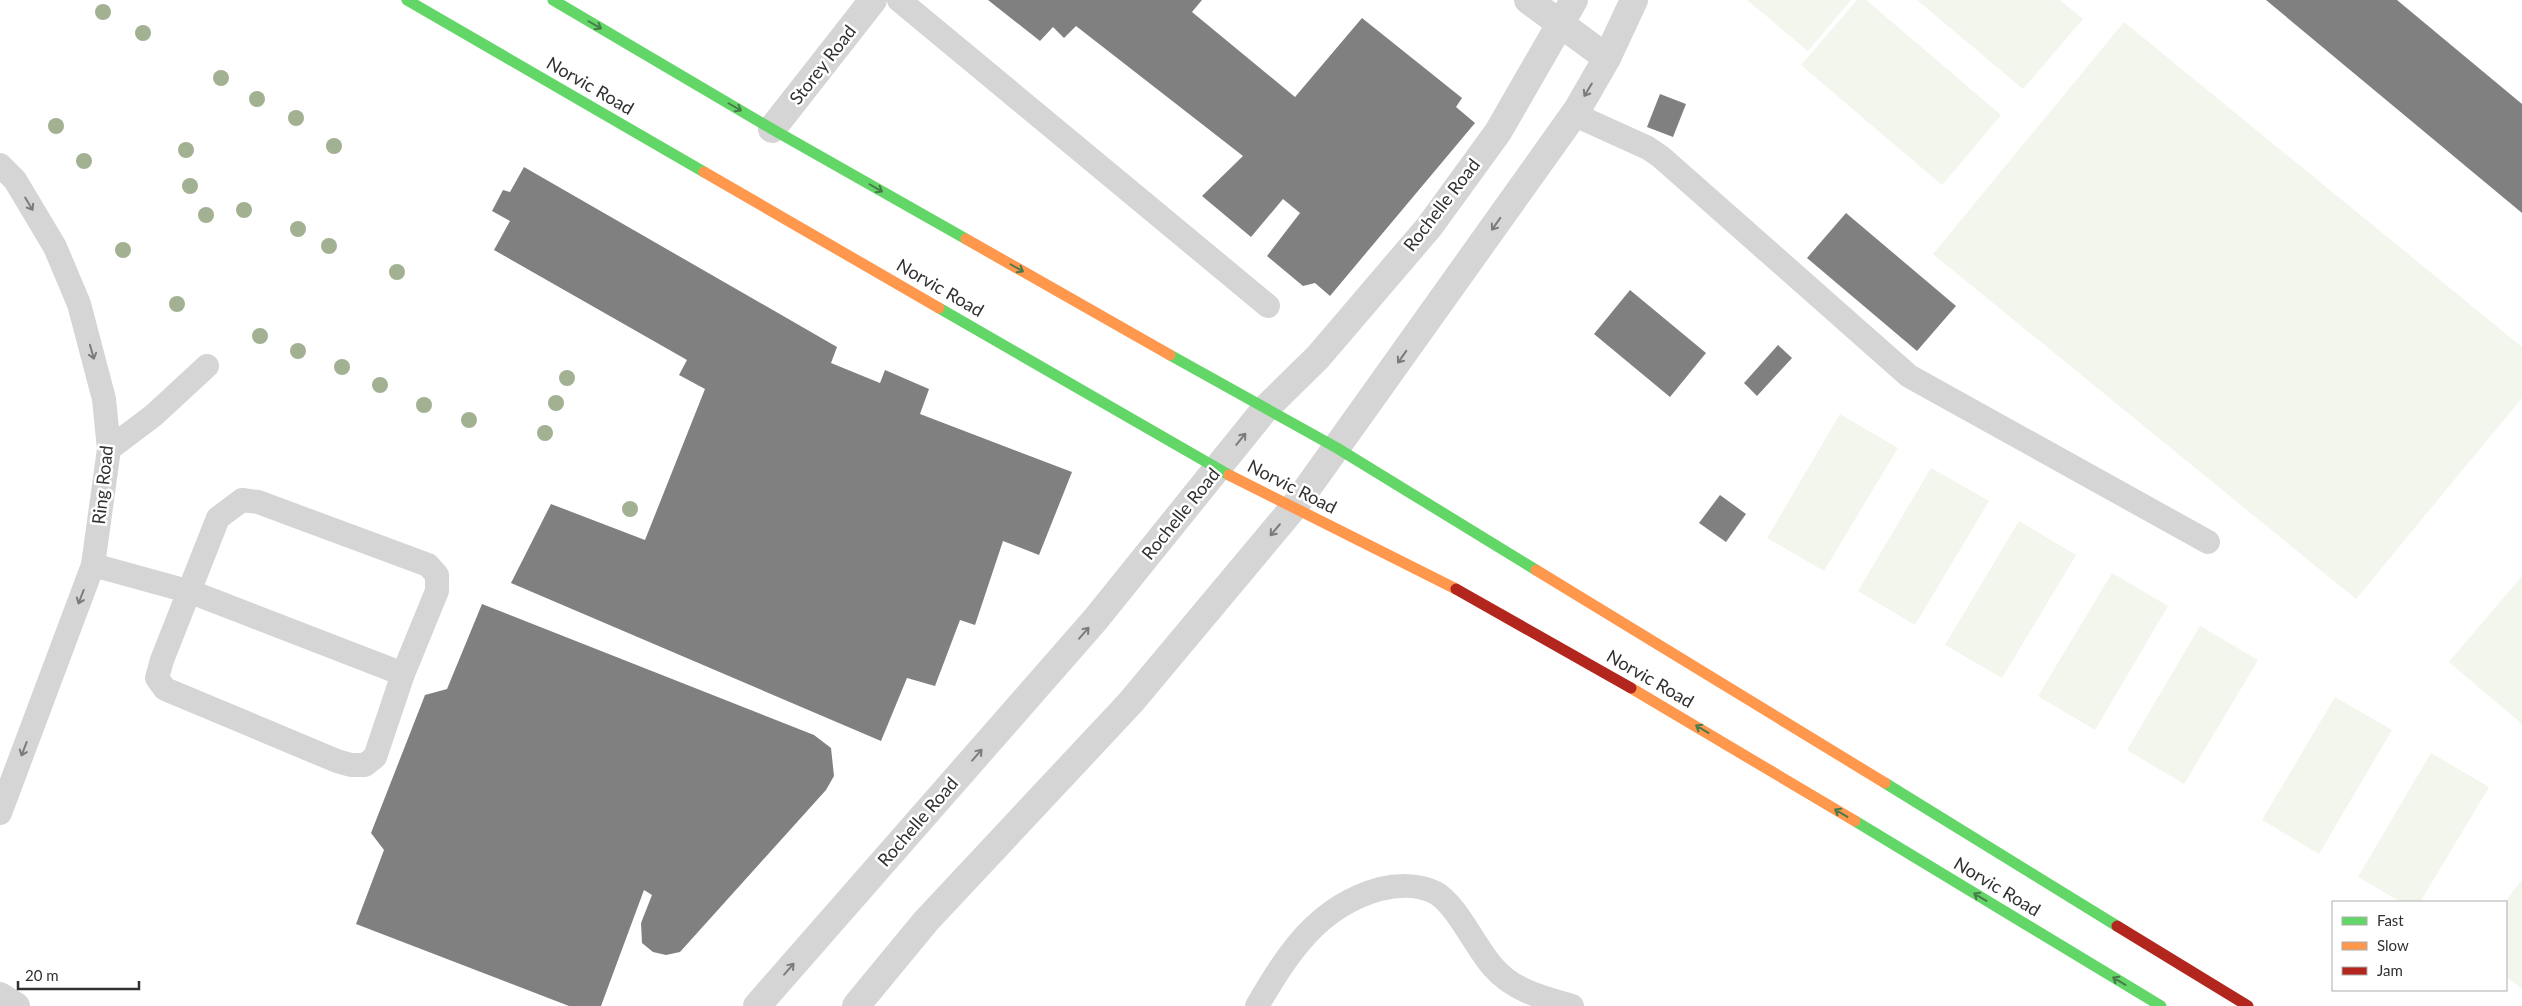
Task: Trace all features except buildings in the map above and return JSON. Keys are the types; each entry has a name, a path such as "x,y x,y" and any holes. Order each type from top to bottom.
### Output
{"street":[{"name":"Norvic Road","path":"407,0 1217,469 1446,584 1671,710 2161,1006"},
{"name":"Norvic Road","path":"552,0 772,129 1265,410 1337,448 2248,1006"},
{"name":"Storey Road","path":"772,129 873,0"},
{"path":"1528,0 1607,58"},
{"name":"Rochelle Road","path":"757,1006 1095,620 1265,410 1318,357 1428,227 1498,132 1574,0"},
{"path":"856,1006 926,921 1131,702 1294,507 1574,114 1607,58 1634,0"},
{"path":"0,996 16,1006"}],"lane":[{"path":"899,0 1268,306"},
{"path":"1574,114 1648,148 1661,157 1909,376 2208,542"},
{"name":"Ring Road","path":"0,165 15,180 55,247 79,304 104,399 109,449 93,565 0,812"},
{"path":"109,449 154,415 207,366"},
{"path":"242,500 258,502 428,565 437,575 437,592 403,674 375,757 365,765 351,765 337,761 165,688 157,678 162,660 190,592 218,518 242,500"},
{"path":"93,565 190,592 403,674"},
{"path":"1257,1006 1275,976 1318,920 1337,906 1360,895 1394,885 1416,887 1436,893 1455,912 1494,969 1532,994 1572,1006"}],"shaded area":[{"path":"1747,0 1851,0 1808,51"},
{"path":"1857,0 1866,0 2001,115 1942,185 1801,65"},
{"path":"1917,0 2060,0 2083,19 2023,89"},
{"path":"2124,22 2522,347 2522,398 2356,599 1933,254"},
{"path":"1840,414 1898,448 1824,571 1767,538"},
{"path":"1931,468 1989,501 1915,625 1858,591"},
{"path":"2019,521 2076,555 2002,678 1945,645"},
{"path":"2112,573 2168,606 2095,730 2038,696"},
{"path":"2522,576 2522,724 2449,662"},
{"path":"2200,626 2258,660 2184,784 2127,750"},
{"path":"2335,697 2392,730 2319,854 2262,820"},
{"path":"2431,753 2489,787 2421,901 2399,901 2358,877"},
{"path":"2522,880 2521,988 2507,978 2506,901"}],"traffic: fast":[{"path":"407,0 704,172"},
{"path":"553,0 772,129 966,239"},
{"path":"939,308 1229,475"},
{"path":"1170,355 1337,448 1536,570"},
{"path":"1885,783 2117,926"},
{"path":"1855,821 2161,1006"}],"traffic: slow":[{"path":"704,172 939,308"},
{"path":"966,239 1170,355"},
{"path":"1229,475 1456,589"},
{"path":"1536,570 1885,783"},
{"path":"1631,688 1855,821"}],"traffic: jam":[{"path":"1456,589 1631,688"},
{"path":"2117,926 2248,1006"}]}
